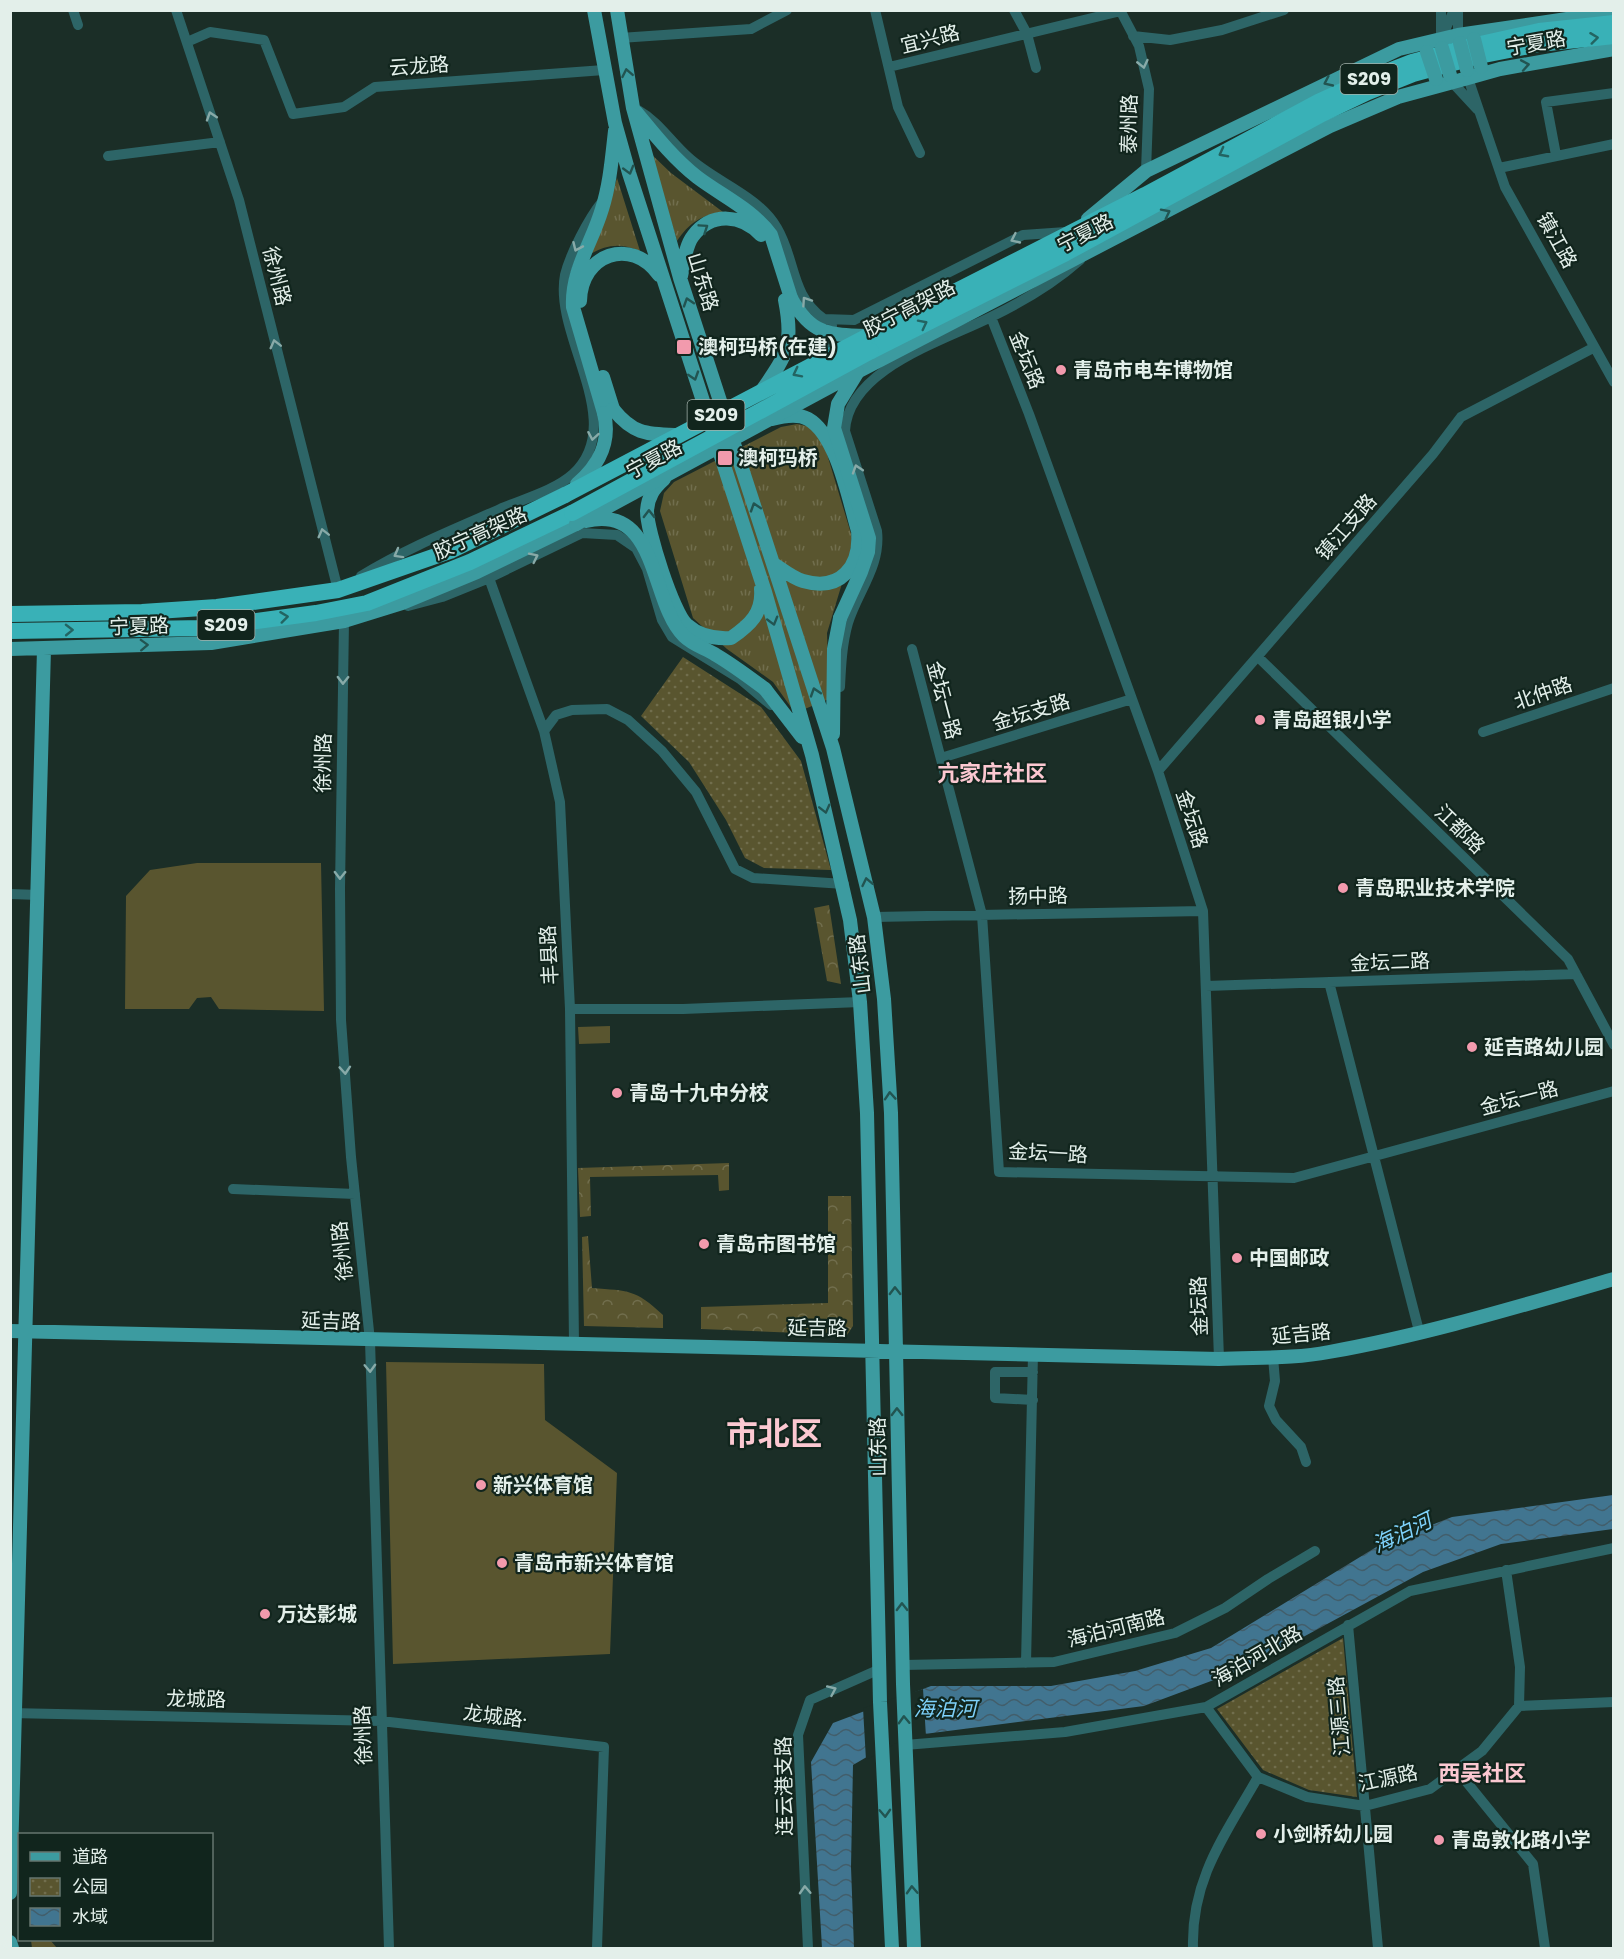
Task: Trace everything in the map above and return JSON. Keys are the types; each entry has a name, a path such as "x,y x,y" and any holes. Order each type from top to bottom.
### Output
{"highway":[{"name":"胶宁高架路","path":"10,631 205,628 316,613 367,603 574,518 871,350 1072,231 1318,102 1412,62 1539,31 1614,23"},
{"name":"胶宁高架路","path":"10,614 141,612 217,607 338,590 450,551 565,495 761,392 871,350 1066,253 1322,114 1368,92 1413,75 1479,56 1539,44 1614,36"}],"main road":[{"name":"山东路","path":"594,10 615,123 662,278 760,578 812,755 844,884 860,1002 867,1113 880,1702 892,1948"},
{"name":"山东路","path":"616,10 633,108 680,278 833,748 874,917 884,999 891,1113 905,1745 915,1948"},
{"name":"宁夏路","path":"1072,231 1146,171 1399,49 1422,48 1459,39 1614,12"},
{"path":"1477,36 1486,69"},
{"name":"镇江路","path":"1459,39 1468,74"},
{"name":"镇江路","path":"1442,43 1451,78"},
{"path":"1422,48 1433,84"},
{"name":"宁夏路","path":"10,649 211,643 344,621 381,610 477,572 574,518 671,472 857,372 871,350 1088,254 1330,126 1398,97 1451,78 1486,69 1614,49"},
{"path":"633,108 664,147 686,167 751,214 771,235 788,299 790,331 789,345 761,392"},
{"path":"615,123 606,197 589,247 575,274 572,291 573,307 608,411 636,431 676,435"},
{"path":"680,278 692,237 702,227 730,218 742,220 753,226 768,246 788,299 801,316 815,328 871,350"},
{"path":"565,495 594,467 606,443 608,411 580,299 586,275 601,260 619,253 642,258 652,265 662,278"},
{"path":"833,748 834,649 840,618 868,552 869,538 834,428 838,404 857,372"},
{"path":"767,420 786,416 801,417 819,428 830,442 858,531 856,559 848,571 829,583 803,581 774,564"},
{"path":"671,472 652,490 647,511 649,525 679,615 687,625 708,636 731,638 748,626 759,609 762,598 760,578"},
{"path":"574,518 603,519 625,527 639,539 649,552 670,617 684,637 728,662 765,689 788,716 812,755"},
{"path":"10,609 30,613"},
{"path":"10,1893 17,1332 39,895 44,649"},
{"name":"延吉路","path":"17,1332 370,1341 872,1349 1219,1359 1328,1353 1614,1279"},
{"path":"10,1942 12,1948"}],"street":[{"path":"73,10 78,25"},
{"name":"徐州路","path":"176,10 239,200 338,590"},
{"path":"620,38 751,29 787,10"},
{"path":"875,10 898,107 920,153"},
{"path":"1014,10 1027,34 1036,68"},
{"path":"1133,36 1170,40 1222,30 1284,10"},
{"name":"镇江路","path":"1441,10 1442,43"},
{"path":"1442,43 1456,10"},
{"name":"镇江路","path":"1456,10 1459,39"},
{"name":"宜兴路","path":"889,68 1120,11"},
{"name":"泰州路","path":"1120,11 1139,46 1149,89 1146,171"},
{"name":"云龙路","path":"187,42 210,32 264,40 294,114 344,107 375,87 604,70"},
{"name":"镇江路","path":"1468,74 1505,187 1614,382"},
{"name":"镇江路","path":"1451,78 1479,111"},
{"path":"1556,155 1546,102 1614,93"},
{"path":"633,108 666,131 688,157 758,207 777,228 804,303 824,320 835,321 860,317 1023,235 1072,231"},
{"path":"108,156 220,142"},
{"path":"1499,168 1614,144"},
{"path":"338,590 401,552 559,484 573,473 588,453 593,441 595,417 566,312 565,274 592,214 606,197"},
{"path":"833,748 842,658 849,622 874,566 879,547 877,531 845,431 846,417 852,401 880,373 991,317 1068,271 1088,254"},
{"name":"金坛路","path":"991,317 1029,414 1158,771 1203,911 1219,1359"},
{"path":"835,321 827,339 829,357 843,386 860,392"},
{"name":"镇江支路","path":"1158,771 1433,454 1461,417 1593,348"},
{"path":"573,473 589,487 593,495 598,516 593,533"},
{"path":"381,610 442,597 489,578 582,533 617,535 636,548 647,569 662,620 672,637 740,679 788,716"},
{"name":"丰县路","path":"489,578 544,732 561,802 570,1009 573,1343"},
{"name":"徐州路","path":"344,621 340,889 341,1008 355,1194 370,1341 389,1948"},
{"name":"金坛一路","path":"912,649 982,915 999,1172 1294,1178 1614,1091"},
{"name":"江都路","path":"1258,657 1568,959 1614,1045"},
{"name":"北仲路","path":"1483,732 1614,688"},
{"name":"金坛支路","path":"941,758 1132,699"},
{"path":"544,732 556,715 589,708 607,709 628,720 662,751 696,792 735,869 753,878 844,884"},
{"path":"10,894 39,895"},
{"name":"扬中路","path":"874,917 1203,911"},
{"name":"金坛二路","path":"1206,986 1576,974"},
{"path":"1329,982 1372,1156 1419,1331"},
{"path":"570,1009 683,1010 860,1002"},
{"path":"233,1189 355,1194"},
{"path":"1026,1663 1033,1354"},
{"path":"1273,1357 1275,1381 1269,1406 1276,1420 1301,1447 1306,1462"},
{"path":"1033,1372 995,1372 995,1398 1033,1400"},
{"name":"海泊河北路","path":"905,1745 1065,1732 1206,1707 1348,1624 1410,1591 1614,1548"},
{"name":"海泊河南路","path":"903,1665 1054,1662 1175,1633 1225,1608 1316,1551"},
{"path":"1506,1570 1520,1667 1520,1706 1614,1702"},
{"name":"江源三路","path":"1348,1624 1378,1948"},
{"name":"连云港支路","path":"808,1948 798,1735 810,1700 880,1670"},
{"name":"江源路","path":"1258,1777 1307,1797 1365,1806 1430,1789 1482,1751 1520,1706"},
{"path":"1193,1948 1192,1921 1205,1869 1258,1777 1206,1707"},
{"name":"龙城路","path":"13,1713 381,1721"},
{"name":"龙城路·","path":"381,1721 604,1747 597,1948"},
{"path":"1456,1769 1533,1864 1545,1948"}],"green space":[{"path":"649,152 671,173 723,212 708,215 696,221 677,241"},
{"path":"617,178 640,251 615,246 590,254 601,230"},
{"path":"797,424 812,427 824,444 852,537 850,557 827,633 829,699 795,713 773,682 727,649 693,618 660,511 664,493 674,482 781,427"},
{"path":"683,657 761,707 801,761 831,870 764,868 745,858 726,820 689,762 641,716"},
{"path":"197,863 321,863 324,1011 219,1009 211,997 197,998 189,1009 125,1009 126,896 150,870"},
{"path":"829,905 841,984 827,981 814,908"},
{"path":"610,1026 610,1043 579,1044 578,1027"},
{"path":"729,1163 729,1190 719,1191 718,1175 590,1177 591,1216 580,1217 578,1168"},
{"path":"828,1196 851,1196 853,1326 847,1335 701,1329 701,1307 828,1303"},
{"path":"588,1236 592,1288 623,1291 638,1296 663,1315 663,1328 584,1326 582,1237"},
{"name":"青岛市新兴体育馆","path":"386,1362 544,1364 545,1420 617,1473 610,1654 393,1664"},
{"path":"1343,1638 1357,1797 1309,1790 1263,1770 1217,1709"},
{"path":"31,1941 51,1941 57,1948 32,1948"}],"water":[{"name":"海泊河","path":"1613,1495 1613,1529 1501,1544 1423,1572 1246,1668 1144,1706 901,1737 853,1765 851,1867 854,1948 822,1948 811,1762 833,1723 931,1686 1051,1686 1135,1671 1211,1648 1378,1546 1452,1517"}],"pier":[{"path":"923,1689 926,1737 902,1740 866,1760 863,1708"}],"place":[{"name":"澳柯玛桥(在建)","path":"684,347"},
{"name":"青岛市电车博物馆","path":"1061,370"},
{"name":"澳柯玛桥","path":"725,458"},
{"name":"青岛超银小学","path":"1260,720"},
{"name":"青岛职业技术学院","path":"1343,888"},
{"name":"延吉路幼儿园","path":"1472,1047"},
{"name":"青岛十九中分校","path":"617,1093"},
{"name":"青岛市图书馆","path":"704,1244"},
{"name":"中国邮政","path":"1237,1258"},
{"name":"新兴体育馆","path":"481,1485"},
{"name":"青岛市新兴体育馆","path":"502,1563"},
{"name":"万达影城","path":"265,1614"},
{"name":"小剑桥幼儿园","path":"1261,1834"},
{"name":"青岛敦化路小学","path":"1439,1840"}],"district":[{"name":"亢家庄社区","path":"992,773"},
{"name":"市北区","path":"774,1434"},
{"name":"西吴社区","path":"1482,1773"}]}
